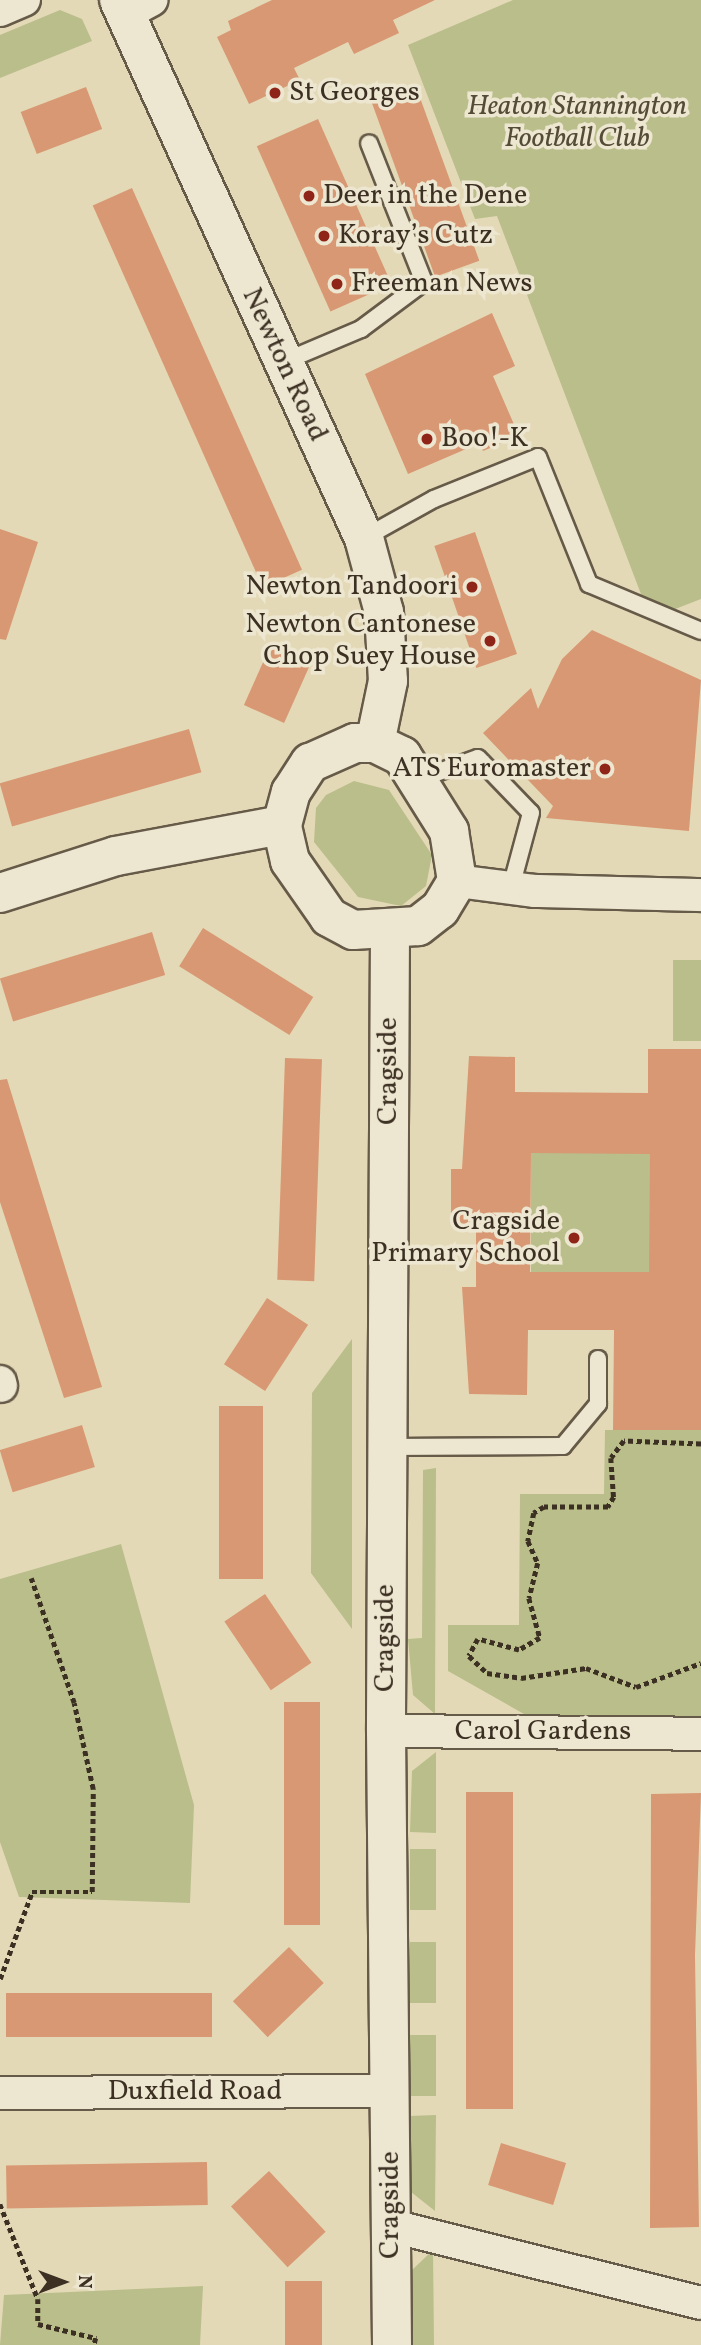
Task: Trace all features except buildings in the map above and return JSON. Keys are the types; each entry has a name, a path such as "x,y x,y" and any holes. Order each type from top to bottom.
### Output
{"street":[{"path":"0,10 24,0"},
{"name":"Newton Road","path":"132,4 283,362 364,538 384,612 388,681 375,743"},
{"path":"375,743 402,756 422,778 449,831 457,881 440,909 418,926 390,931 354,930 329,917 295,870 282,825 291,792 310,764 331,750 375,743"},
{"path":"0,893 116,856 282,825"},
{"path":"457,881 511,887 701,895"},
{"name":"Cragside","path":"390,931 386,1731 392,2345"},
{"name":"Carol Gardens","path":"386,1731 701,1734"},
{"name":"Duxfield Road","path":"0,2093 390,2091"},
{"path":"392,2226 701,2303"}],"lane":[{"path":"283,362 361,329 424,282 369,143"},
{"path":"364,538 434,499 538,457 589,584 701,631"},
{"path":"422,778 478,758 531,813 511,887"},
{"path":"387,1447 563,1446 597,1404 597,1359"}],"path":[{"path":"701,1444 624,1441 611,1458 614,1497 608,1507 544,1507 534,1513 528,1541 538,1563 529,1598 540,1638 519,1650 478,1639 469,1656 487,1673 521,1678 586,1668 636,1687 701,1663"},
{"path":"0,1979 33,1892 92,1892 93,1788 74,1703 31,1578"},
{"path":"0,2204 38,2299 38,2324 96,2338 94,2345"}],"green space":[{"name":"Heaton Stannington Football Club","path":"513,0 701,0 701,599 670,611 644,602 497,216 475,219 408,45"},
{"path":"60,10 82,19 92,41 0,78 0,35"},
{"path":"354,781 389,790 432,855 426,886 401,906 358,897 314,842 316,808 326,795"},
{"path":"673,960 701,960 701,1041 673,1041"},
{"path":"531,1153 650,1153 650,1272 531,1272"},
{"path":"352,1339 352,1629 311,1573 312,1393"},
{"path":"605,1430 701,1430 701,1720 533,1719 448,1671 448,1625 519,1625 520,1494 604,1494"},
{"path":"436,1468 435,1714 413,1695 408,1639 422,1638 423,1470"},
{"path":"121,1544 194,1805 190,1903 19,1897 0,1842 0,1579"},
{"path":"436,1752 436,1833 410,1832 412,1771"},
{"path":"410,1849 436,1849 436,1910 410,1910"},
{"path":"410,1942 436,1942 436,2003 410,2003"},
{"path":"410,2035 436,2035 436,2096 410,2096"},
{"path":"436,2115 435,2211 411,2192 408,2178 409,2116"},
{"path":"433,2250 434,2345 408,2345 412,2270"},
{"path":"203,2286 200,2345 0,2345 4,2295"}],"place":[{"name":"St Georges","path":"275,93"},
{"name":"Deer in the Dene","path":"309,196"},
{"name":"Koray’s Cutz","path":"324,236"},
{"name":"Freeman News","path":"337,284"},
{"name":"Boo!-K","path":"427,439"},
{"name":"Newton Tandoori","path":"472,587"},
{"name":"Newton Cantonese Chop Suey House","path":"490,641"},
{"name":"ATS Euromaster","path":"605,769"},
{"name":"Cragside Primary School","path":"574,1238"}]}
